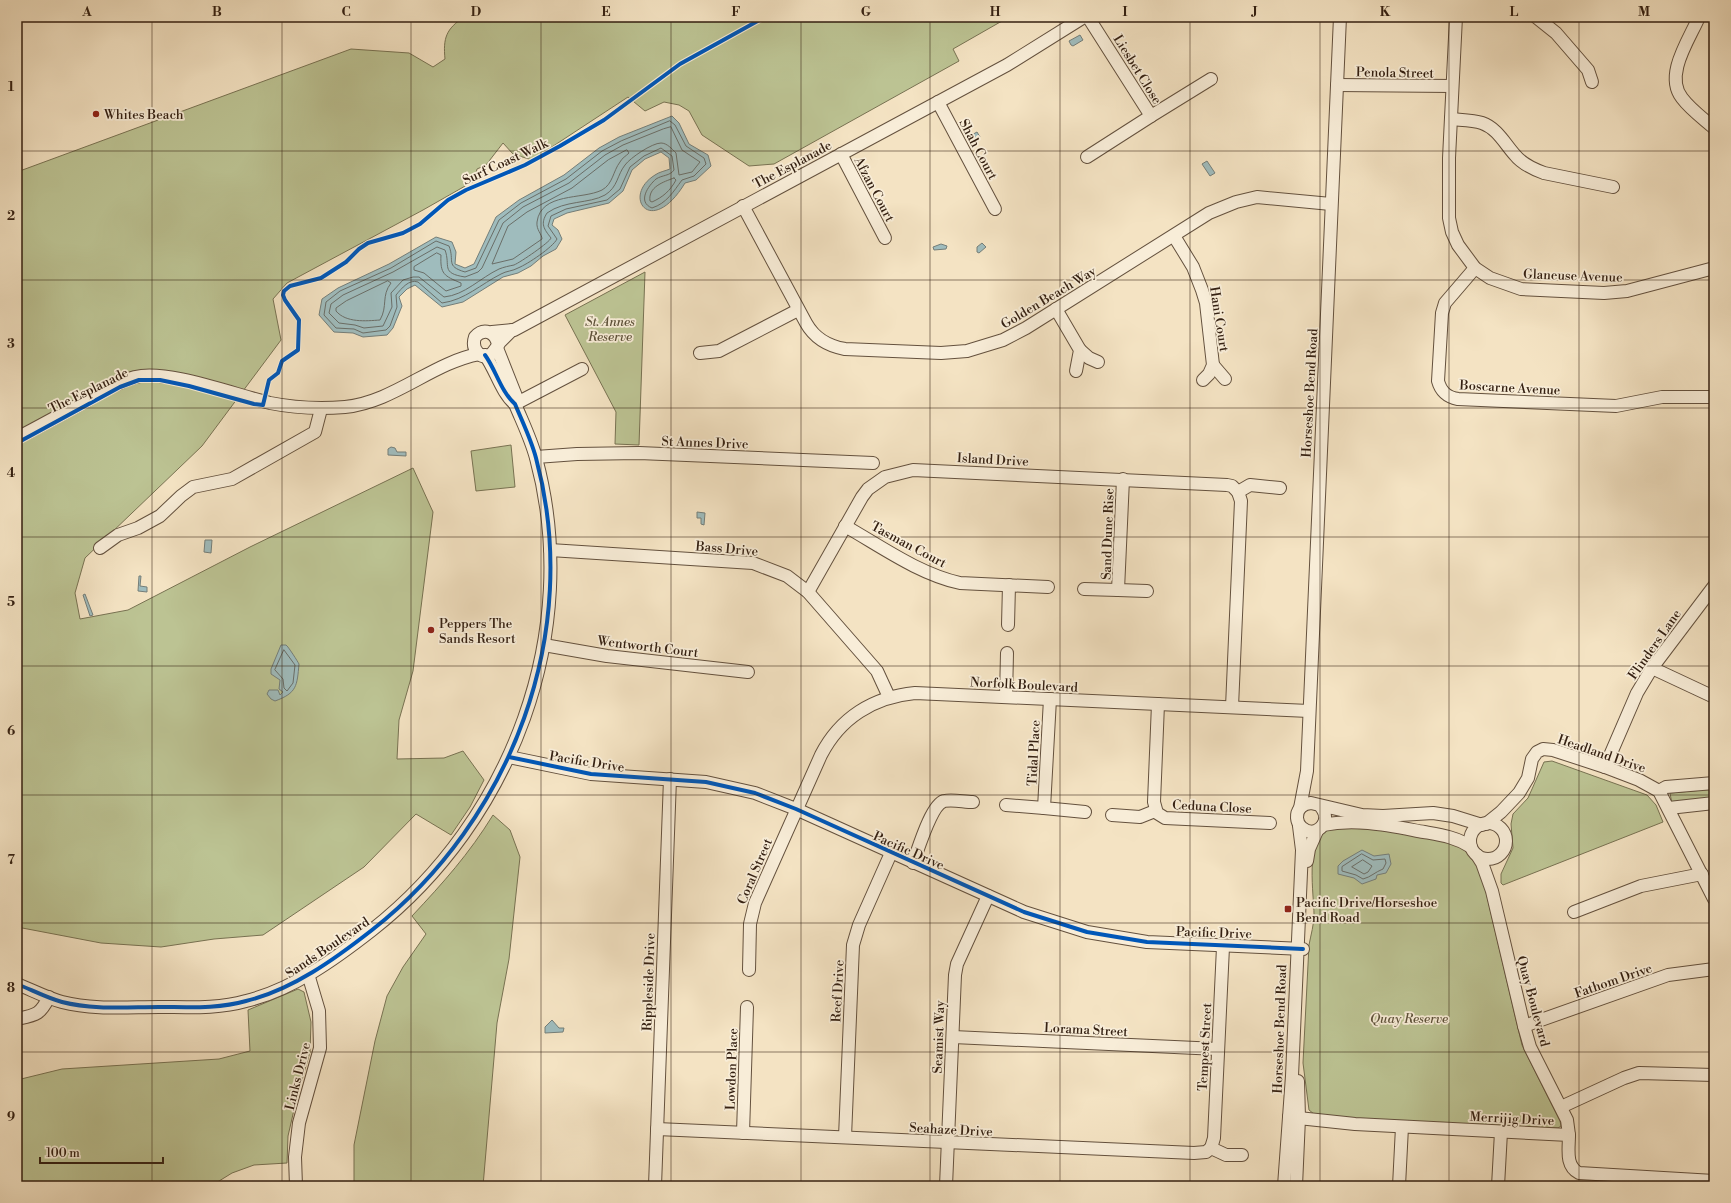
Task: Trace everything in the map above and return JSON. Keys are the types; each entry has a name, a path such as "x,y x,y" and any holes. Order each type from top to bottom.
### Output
{"street":[{"name":"The Esplanade","path":"17,438 103,392 128,380 144,376 180,380 292,407 321,409 348,406 369,401 393,392 455,361 492,354 497,346 512,330 1007,65 1084,17"},
{"name":"Liesbet Close","path":"1088,17 1151,116"},
{"name":"Horseshoe Bend Road","path":"1300,808 1307,771 1340,17"},
{"name":"Glaneuse Avenue","path":"1456,17 1452,86 1448,218 1458,245 1474,268 1490,278 1521,289 1604,293 1648,287 1714,268"},
{"path":"1536,17 1556,33 1588,70 1592,82"},
{"path":"1699,17 1676,70 1676,82 1683,100 1714,128"},
{"name":"Liesbet Close","path":"1087,157 1211,79"},
{"name":"Penola Street","path":"1337,85 1452,86"},
{"name":"Shah Court","path":"938,102 995,209"},
{"path":"1451,119 1482,123 1498,135 1516,157 1533,169 1544,173 1613,187"},
{"name":"Afzan Court","path":"841,154 885,238"},
{"name":"Golden Beach Way","path":"743,206 798,310 814,334 820,340 835,348 941,353 967,351 1003,340 1225,206 1257,197 1331,204"},
{"name":"Hani Court","path":"1174,236 1193,267 1206,303 1213,365 1209,374 1203,380"},
{"name":"Boscarne Avenue","path":"1474,268 1449,296 1442,314 1438,381 1440,387 1450,397 1458,399 1616,406 1662,397 1714,397"},
{"path":"1056,309 1080,350 1089,358 1098,362"},
{"path":"700,353 719,351 798,310"},
{"name":"The Esplanade","path":"455,361 474,342 475,337 480,332 512,330"},
{"path":"492,332 497,341 497,346"},
{"path":"474,342 475,349 482,355"},
{"name":"Sands Boulevard","path":"497,346 500,359 516,396 515,404"},
{"path":"1076,371 1080,350"},
{"name":"Sands Boulevard","path":"17,984 49,997 74,1004 109,1007 223,1005 245,1002 269,994 308,974 360,939 396,910 435,870 470,826 486,801 509,757 531,698 544,644 550,582 550,550 544,495 536,457 515,404 508,398 493,366 482,355"},
{"name":"Hani Court","path":"1213,365 1225,379"},
{"path":"515,404 582,369"},
{"path":"100,548 118,535 138,528 160,516 193,487 232,479 315,432 321,409"},
{"name":"St Annes Drive","path":"536,457 563,454 639,453 873,463"},
{"name":"Island Drive","path":"808,592 845,526 868,489 885,477 904,471 920,470 1227,485 1232,486 1238,492"},
{"name":"Sand Dune Rise","path":"1118,590 1123,479"},
{"path":"1232,707 1241,501 1238,492 1250,486 1280,488"},
{"name":"Tasman Court","path":"845,526 939,577 960,583 1048,587"},
{"name":"Bass Drive","path":"550,550 753,563 787,576 808,592 877,671 888,697"},
{"path":"1008,625 1009,585"},
{"name":"Flinders Lane","path":"1605,767 1637,693 1652,668 1714,586"},
{"name":"Sand Dune Rise","path":"1084,588 1147,591"},
{"name":"Wentworth Court","path":"544,644 607,656 748,672"},
{"path":"1006,697 1007,653"},
{"path":"1652,668 1714,697"},
{"name":"Norfolk Boulevard","path":"796,810 821,756 834,734 861,710 888,697 915,693 1309,711"},
{"name":"Tidal Place","path":"1044,808 1050,698"},
{"name":"Ceduna Close","path":"1158,704 1154,802 1155,811 1165,818 1270,823"},
{"name":"Headland Drive","path":"1505,835 1507,816 1515,799 1528,778 1534,756 1543,749 1553,750 1605,767 1639,780 1659,791"},
{"name":"Pacific Drive","path":"509,757 591,774 706,782 733,787 766,797 1047,921 1087,932 1147,942 1223,947 1300,949"},
{"name":"Horseshoe Bend Road","path":"1307,771 1311,788 1320,806"},
{"name":"Rippleside Drive","path":"654,1186 670,779"},
{"path":"1714,783 1666,787 1659,791 1714,899"},
{"name":"Headland Drive","path":"1484,824 1501,812 1515,799"},
{"path":"913,863 932,815 939,804 944,801 973,802"},
{"path":"1501,854 1487,859 1450,837 1396,826 1352,822 1305,830 1299,826 1296,817 1300,808 1307,803 1373,816 1421,813 1442,814 1499,827 1505,835"},
{"path":"1669,808 1714,803"},
{"path":"1006,805 1085,812"},
{"path":"1320,806 1325,815 1320,828"},
{"name":"Coral Street","path":"749,970 751,914 796,810"},
{"name":"Ceduna Close","path":"1112,815 1140,817 1155,811"},
{"path":"1474,851 1471,836 1473,831 1484,824"},
{"name":"Horseshoe Bend Road","path":"1296,1186 1294,1118 1302,850 1299,826"},
{"name":"Horseshoe Bend Road","path":"1300,949 1306,867 1309,849 1320,828"},
{"name":"Quay Boulevard","path":"1492,891 1493,872 1506,845 1505,835"},
{"name":"Quay Boulevard","path":"1474,851 1485,868 1492,891 1530,1047 1561,1107 1568,1124 1569,1135"},
{"name":"Reef Drive","path":"845,1137 854,945 859,925 892,853"},
{"path":"1574,912 1641,886 1702,874"},
{"name":"Seamist Way","path":"946,1186 954,986 957,964 988,896"},
{"name":"Tempest Street","path":"1211,1148 1214,1138 1223,947"},
{"name":"Fathom Drive","path":"1524,1026 1668,975 1714,969"},
{"name":"Links Drive","path":"296,1186 295,1156 299,1123 320,1048 319,1011 308,974"},
{"path":"17,1019 39,1014 43,1010 49,997"},
{"name":"Lowdon Place","path":"743,1133 747,1007"},
{"name":"Lorama Street","path":"953,1037 1218,1049"},
{"path":"1561,1107 1624,1078 1639,1073 1714,1075"},
{"name":"Horseshoe Bend Road","path":"1284,1186 1294,1118"},
{"name":"Merrijig Drive","path":"1294,1118 1402,1127 1569,1135 1570,1167 1579,1174 1597,1180 1695,1183 1714,1181"},
{"path":"1399,1186 1402,1127"},
{"name":"Seahaze Drive","path":"657,1129 1194,1153 1206,1152 1211,1148"},
{"path":"1498,1186 1501,1132"},
{"path":"1211,1148 1226,1155 1242,1155"}],"green space":[{"path":"464,17 1009,17 953,49 959,61 774,164 749,166 702,135 689,111 679,105 664,102 645,111 628,97 532,160 513,154 503,143 486,165 477,169 474,181 287,283 273,299 281,340 202,446 85,558 75,593 80,619 128,610 250,547 413,468 433,512 413,671 399,720 397,759 444,758 463,751 484,780 470,807 451,835 416,814 364,867 263,935 214,939 161,947 101,943 17,927 17,172 351,49 409,53 433,67 445,59 445,40 447,35 453,26"},
{"name":"St. Annes Reserve","path":"645,272 639,445 615,444 616,412 565,315"},
{"path":"511,445 515,487 476,491 471,451"},
{"path":"1552,761 1647,795 1656,805 1663,822 1503,885 1501,883 1501,874 1513,848 1511,824 1513,814 1528,798 1544,762"},
{"path":"1714,789 1714,800 1672,804 1670,793"},
{"path":"493,815 510,830 520,857 509,959 497,1023 483,1186 354,1186 354,1145 375,1041 387,996 403,967 426,934 412,916 455,868 475,843"},
{"name":"Quay Reserve","path":"1328,829 1373,829 1407,833 1440,840 1454,844 1465,850 1475,861 1482,875 1522,1045 1560,1121 1561,1126 1558,1128 1359,1120 1314,1114 1309,1110 1303,1063 1309,945 1314,918 1312,882 1313,856 1319,835"},
{"path":"298,989 304,992 311,1022 310,1052 288,1136 287,1163 254,1165 232,1173 211,1186 17,1186 17,1080 62,1069 219,1059 250,1051 248,1010"}],"water":[{"path":"1080,35 1083,40 1073,46 1071,45 1069,41"},
{"path":"672,116 679,123 689,144 708,155 711,166 696,180 685,183 673,200 661,208 652,211 644,208 641,202 641,193 645,184 657,174 670,169 669,158 661,152 645,159 632,170 623,191 609,203 567,213 554,219 552,225 558,230 562,239 556,249 543,256 531,266 518,273 503,277 463,302 442,307 415,285 407,289 399,297 402,306 393,328 387,335 363,337 353,333 334,332 319,315 322,299 338,288 389,264 436,237 452,242 456,252 455,264 465,268 474,264 496,217 519,200 564,175 599,148 619,137"},
{"path":"977,132 980,137 971,141 968,137"},
{"path":"1207,161 1215,173 1210,176 1202,164"},
{"path":"982,243 986,247 979,253 977,252 977,247"},
{"path":"941,244 947,246 946,249 934,250 933,247"},
{"path":"391,447 395,448 397,452 406,452 406,456 388,455 388,449"},
{"path":"697,512 705,513 704,525 701,524 701,518 697,518"},
{"path":"205,540 212,540 211,553 204,552"},
{"path":"139,576 141,576 140,586 147,587 147,592 138,591"},
{"path":"85,594 93,615 90,616 83,595"},
{"path":"281,645 286,645 289,648 299,664 296,683 292,692 275,701 267,694 269,690 278,690 280,695 283,692 279,689 280,680 271,674 271,669"},
{"path":"1362,850 1374,856 1389,854 1391,864 1386,873 1377,875 1376,879 1362,884 1354,878 1338,874 1338,866 1343,861"},
{"path":"552,1020 559,1028 564,1028 563,1032 545,1033 545,1027"}],"cycle path":[{"name":"Surf Coast Walk","path":"17,443 120,387 139,380 160,380 263,405 269,380 278,373 282,361 298,350 299,320 283,295 284,291 290,286 321,278 346,262 359,249 368,243 403,233 420,224 448,200 466,190 525,165 560,146 604,120 680,64 765,17"},
{"path":"17,984 62,1002 74,1005 98,1007 122,1008 214,1006 235,1004 263,996 312,972 343,952 372,930 421,885 463,834 498,778 524,718 542,655 550,590 548,524 536,458 515,404 502,387 485,355"},
{"path":"509,757 591,774 706,782 755,793 796,809 1024,912 1087,932 1147,942 1303,949"}],"place":[{"name":"Whites Beach","path":"96,114"},
{"name":"Peppers The Sands Resort","path":"431,630"},
{"name":"Pacific Drive/Horseshoe Bend Road","path":"1288,909"}]}
